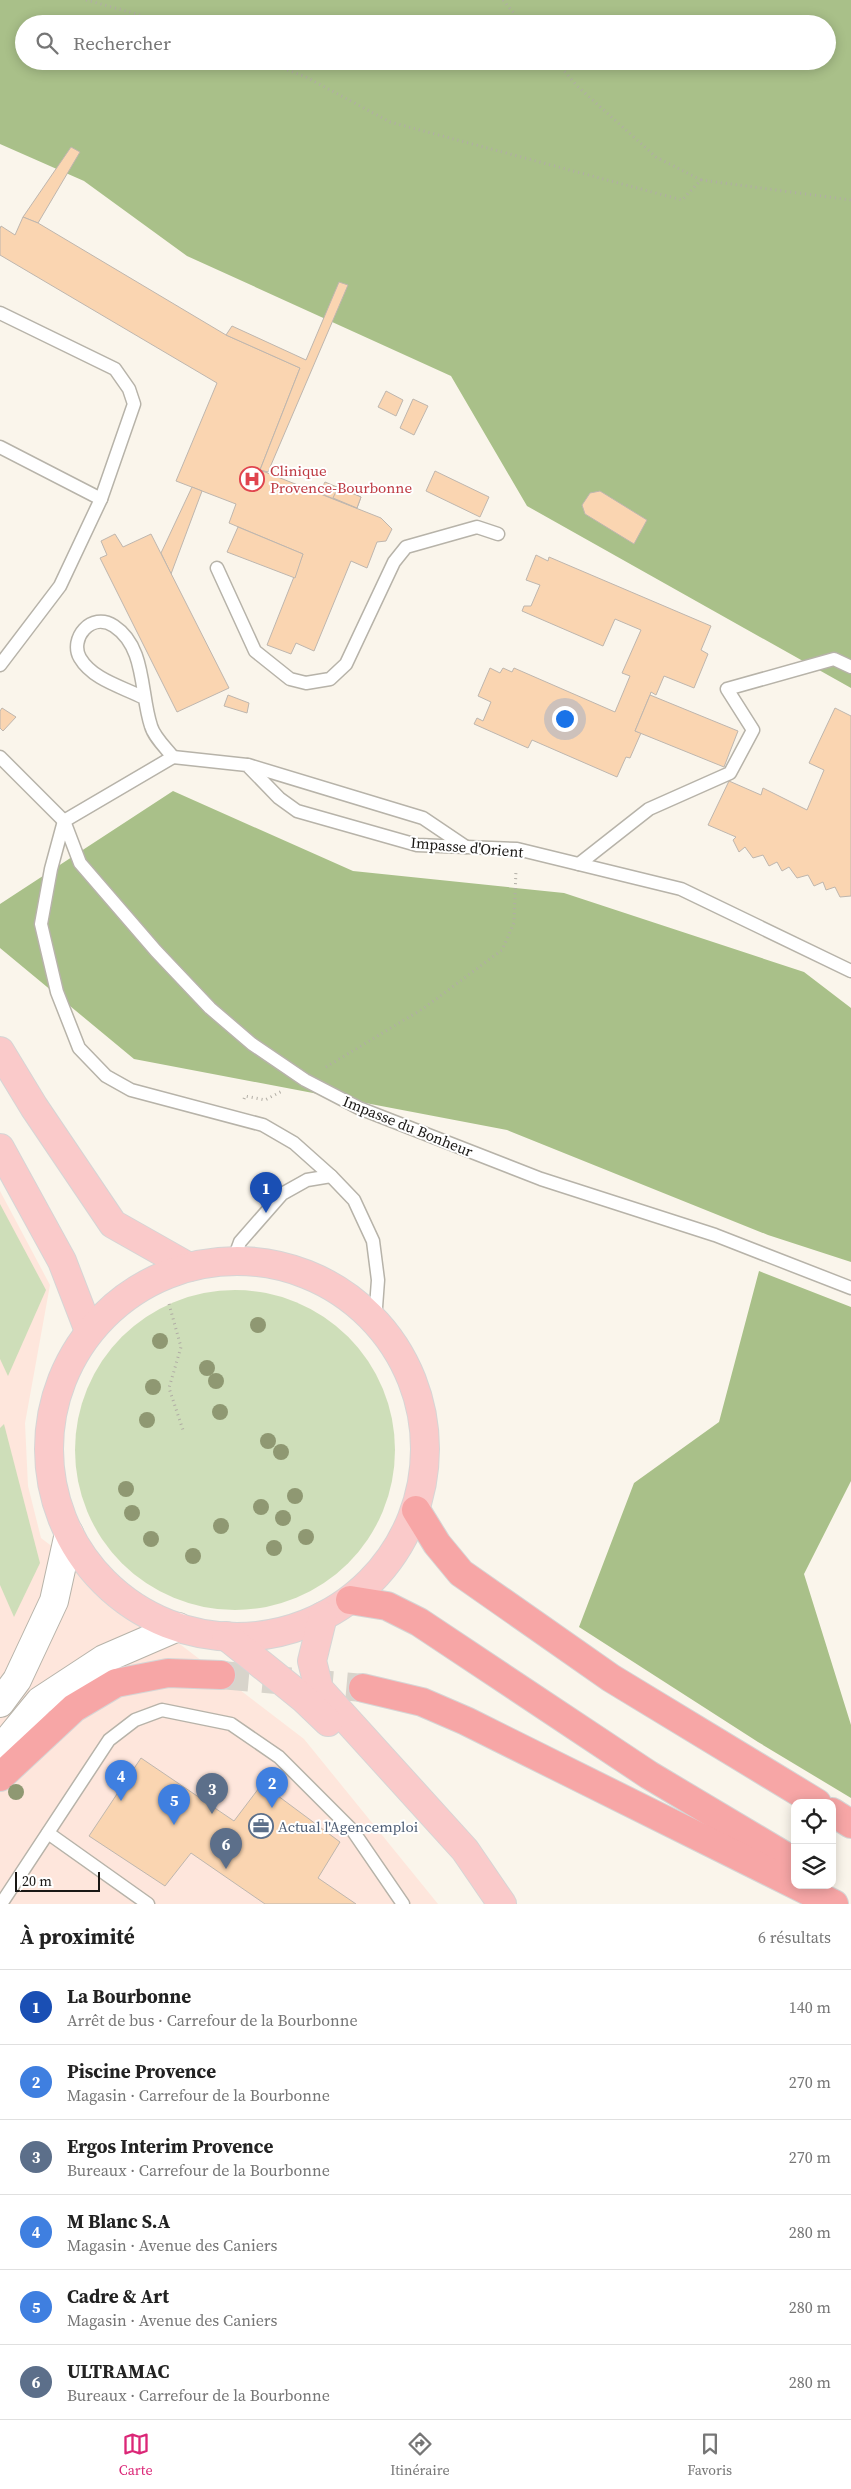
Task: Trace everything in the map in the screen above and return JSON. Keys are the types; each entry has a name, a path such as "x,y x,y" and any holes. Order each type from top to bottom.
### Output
{"highway":[{"path":"416,1510 437,1544 462,1573 611,1678 810,1799"},
{"path":"350,1600 387,1606 420,1622 649,1775 791,1860"},
{"path":"0,1777 74,1708 116,1683 168,1673 221,1675"},
{"path":"363,1688 422,1702 466,1721 834,1904"},
{"path":"836,1815 851,1824"},
{"path":"836,1887 851,1896"}],"main road":[{"path":"0,1051 34,1107 113,1224 189,1267"},
{"path":"0,1148 62,1261 90,1331"},
{"path":"233,1260 273,1264 310,1276 345,1295 375,1321 396,1348 408,1370 422,1410 425,1443 423,1477 416,1510 390,1560 350,1600 323,1616 278,1633 254,1636 226,1636 178,1627 150,1616 126,1600 103,1581 84,1558 69,1533 57,1505 50,1475 48,1444 52,1414 60,1384 72,1357 90,1331 124,1298 152,1281 189,1267 233,1260"},
{"path":"323,1616 312,1661 319,1688 465,1850 502,1904"},
{"path":"226,1636 303,1698 465,1850"}],"street":[{"path":"0,1703 17,1680 54,1602 69,1533"},
{"path":"0,1750 40,1701 104,1659 178,1627"}],"lane":[{"path":"0,313 115,369 129,390 134,404 101,499 60,586 0,665"},
{"path":"0,448 101,499"},
{"path":"217,568 255,651 290,679 306,683 330,679 346,664 394,562 406,547 476,527 498,534"},
{"path":"144,698 106,680 90,670 79,657 77,643 84,630 95,621 105,620 124,633 138,659 151,728 173,757"},
{"path":"579,864 649,809 730,773 752,730 727,689 834,659 851,667"},
{"path":"0,757 64,821"},
{"path":"375,1321 378,1280 372,1241 354,1200 331,1176 294,1143 263,1125 131,1090 106,1076 79,1048 57,992 41,924 51,868 64,821 173,757 247,765 423,818 466,847"},
{"name":"Impasse d'Orient","path":"247,765 279,798 297,811 417,845 517,849 681,889 851,971"},
{"name":"Impasse du Bonheur","path":"64,821 80,863 156,951 210,1008 252,1044 305,1080 359,1108 541,1179 715,1235 851,1288"},
{"path":"233,1260 240,1242 282,1194 307,1180 331,1176"},
{"path":"1,1904 109,1740 135,1720 162,1710 231,1724 279,1757 353,1831 403,1904"},
{"path":"48,1833 148,1904"}],"path":[{"path":"86,0 140,15"},
{"path":"503,0 516,15"},
{"path":"288,70 306,77 390,122 682,200 701,180"},
{"path":"564,70 577,86 656,157 701,180 851,200"},
{"path":"237,1118 245,1096 265,1100 305,1080 424,1008 502,950 514,923 517,849"},
{"path":"169,1304 181,1347 169,1388 183,1430"}],"shaded area":[{"path":"0,1191 50,1285 25,1423 28,1486 41,1538 304,1739 438,1904 0,1904"}],"green space":[{"path":"0,0 851,0 851,688 527,506 451,376 187,256 84,181 0,144"},
{"path":"173,791 353,871 564,893 804,972 851,1008 851,1262 768,1235 507,1130 134,1059 0,948 0,904"},
{"path":"0,1204 46,1290 8,1376 0,1359"},
{"path":"759,1271 851,1307 851,1481 804,1574 851,1725 851,1798 758,1742 579,1627 634,1483 719,1422"},
{"path":"235,1290 266,1293 296,1302 324,1317 348,1337 368,1361 383,1389 392,1419 395,1450 392,1481 383,1511 368,1539 348,1563 324,1583 296,1598 266,1607 235,1610 204,1607 174,1598 146,1583 122,1563 102,1539 87,1511 78,1481 75,1450 78,1419 87,1389 102,1361 122,1337 146,1317 174,1302 204,1293"},
{"path":"4,1424 40,1563 14,1617 0,1585 0,1428"}],"building":[{"path":"71,147 80,152 38,223 23,217"},
{"path":"23,217 38,223 226,335 300,368 260,470 381,518 392,529 386,541 377,542 367,568 351,561 314,651 296,643 291,654 267,645 303,554 229,523 236,504 176,481 217,383 0,255 1,226 15,235"},
{"path":"339,282 348,285 268,472 260,470 300,368 226,335 232,326 306,360"},
{"path":"386,391 403,400 396,416 378,407"},
{"path":"413,399 428,406 414,435 400,428"},
{"path":"435,471 489,497 480,517 426,491"},
{"path":"325,482 361,497 357,508 319,493"},
{"path":"192,487 202,491 171,574 161,553"},
{"path":"338,487 361,497 357,508 333,498"},
{"path":"600,491 647,520 634,544 585,514 582,505 590,493"},
{"path":"238,527 303,554 295,578 227,552"},
{"path":"115,534 123,547 151,534 229,688 177,712 100,558 107,555 101,541"},
{"path":"536,555 548,561 549,557 711,626 701,650 708,654 694,688 664,676 656,695 651,692 635,731 641,733 630,758 626,757 617,777 532,740 528,748 474,724 477,718 483,721 491,702 478,696 490,668 500,673 503,668 512,672 514,668 615,712 630,676 622,673 641,630 615,619 603,646 522,611 524,606 531,606 540,585 526,580"},
{"path":"228,695 249,703 247,713 224,706"},
{"path":"650,695 738,731 724,767 635,731"},
{"path":"2,708 16,717 3,731 0,728 0,711"},
{"path":"835,708 851,716 851,896 840,897 835,887 826,890 823,882 814,886 808,875 797,878 789,867 782,871 777,862 769,866 763,855 753,858 745,847 739,852 733,840 736,837 708,825 729,781 761,795 763,788 807,810 824,770 809,763"},
{"path":"141,1758 234,1821 262,1784 340,1842 318,1878 356,1904 265,1904 191,1853 165,1886 89,1836"}],"tunnel":[{"path":"221,1675 363,1688"}],"place":[{"name":"Clinique Provence-Bourbonne","path":"252,479"},
{"name":"La Bourbonne","path":"266,1213"},
{"name":"M Blanc S.A","path":"121,1801"},
{"name":"Piscine Provence","path":"272,1808"},
{"name":"Ergos Interim Provence","path":"212,1814"},
{"name":"Cadre & Art","path":"174,1825"},
{"name":"Actual l'Agencemploi","path":"261,1826"},
{"name":"ULTRAMAC","path":"226,1869"}]}
